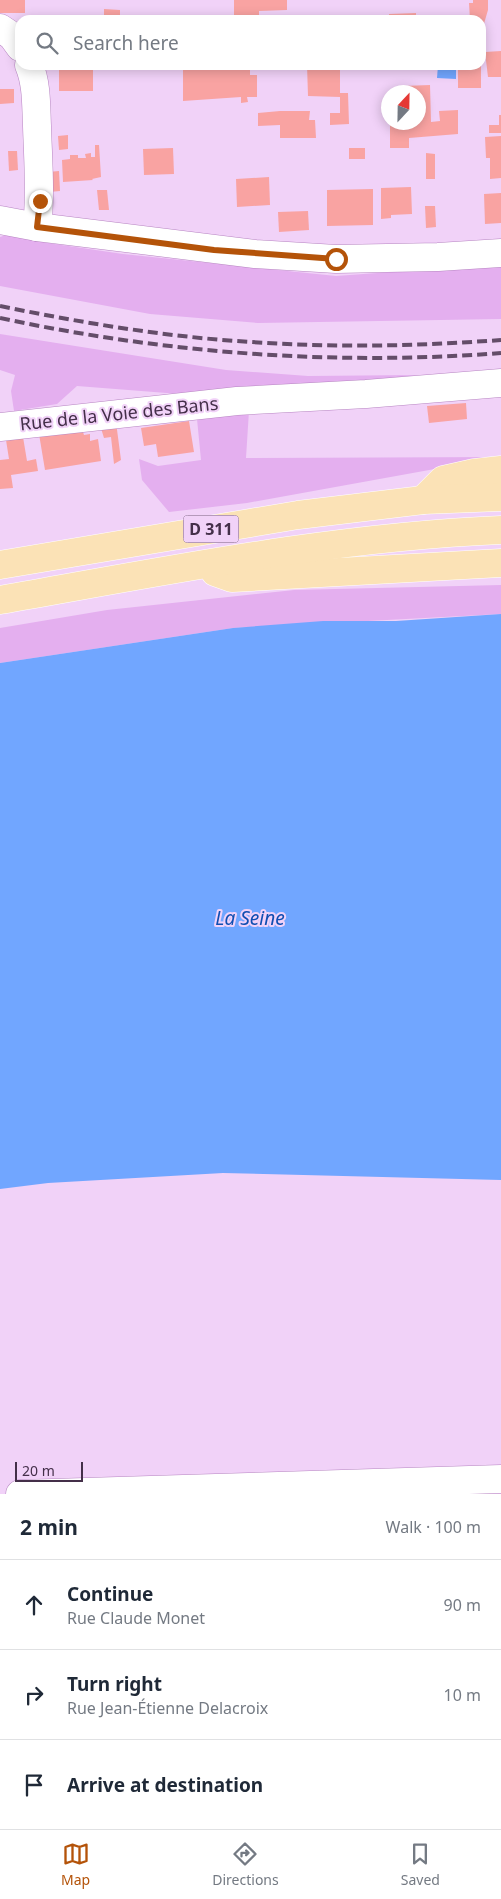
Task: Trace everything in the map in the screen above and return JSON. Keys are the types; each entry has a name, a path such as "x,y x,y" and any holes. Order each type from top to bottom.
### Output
{"main road":[{"path":"423,500 443,480 474,473 501,470"},
{"name":"D 311","path":"0,565 298,515 423,500 501,496"},
{"name":"D 311","path":"0,600 270,554 389,539 501,530"},
{"path":"196,566 232,578 501,563"}],"street":[{"path":"0,28 15,40"},
{"path":"32,70 36,98 40,201 37,227"},
{"path":"0,220 37,227 231,252 336,259 438,257 501,253"},
{"name":"Rue de la Voie des Bans","path":"0,427 237,401 366,394 501,383"},
{"path":"20,1494 267,1490 501,1479"}],"shaded area":[{"path":"9,234 48,243 123,254 336,276 501,264 501,319 258,323 150,314 0,286 0,237"},
{"path":"0,334 226,370 308,376 417,375 250,395 246,458 501,457 247,503 169,512 142,480 139,459 158,466 201,460 197,419 212,411 218,397 77,386 57,404 14,411 11,391 15,375 0,370"},
{"path":"501,585 501,614 233,628 0,663 0,628 107,610 294,590"}],"water":[{"path":"438,70 456,70 456,79 437,78"},
{"name":"La Seine","path":"501,614 501,1180 223,1173 48,1183 0,1189 0,663 233,628 323,621 396,621"}],"building":[{"path":"0,0 25,0 25,13 0,13"},
{"path":"234,0 287,0 287,10 259,11 259,15 234,15"},
{"path":"473,0 488,0 486,17 486,15 470,15 469,3 473,3"},
{"path":"104,9 120,10 120,15 104,15"},
{"path":"416,13 416,15 389,15"},
{"path":"501,51 501,77 488,77 486,52"},
{"path":"59,70 93,70 93,91 59,91"},
{"path":"183,70 250,70 250,75 257,75 257,97 247,97 248,102 241,103 241,97 183,101"},
{"path":"307,70 340,70 340,93 348,93 349,124 330,125 330,113 340,113 340,97 308,96"},
{"path":"458,70 481,70 481,88 458,88"},
{"path":"426,85 430,85 431,122 440,121 439,111 458,110 458,134 409,138 409,148 390,148 390,130 426,130"},
{"path":"0,89 14,89 14,103 0,104"},
{"path":"310,111 309,120 315,120 316,138 280,138 280,125 258,126 258,113"},
{"path":"499,115 501,115 501,133 489,133 489,125 499,125"},
{"path":"68,135 68,149 59,150 58,136"},
{"path":"501,136 501,178 490,179 490,158 486,158 485,137"},
{"path":"95,145 99,145 101,177 93,180 63,182 62,160 70,159 70,155 86,158 85,154 91,153 91,157 95,157"},
{"path":"173,148 174,174 144,175 143,149"},
{"path":"349,148 365,148 365,159 349,159"},
{"path":"8,151 17,151 18,170 9,171"},
{"path":"426,153 435,154 435,179 426,179"},
{"path":"59,171 60,191 49,192 48,172"},
{"path":"269,177 270,205 237,207 236,179"},
{"path":"411,187 412,214 391,215 391,218 381,219 381,188"},
{"path":"373,189 373,225 327,226 327,190"},
{"path":"97,190 107,190 109,210 99,210"},
{"path":"501,193 501,223 485,224 484,194"},
{"path":"425,206 435,206 436,227 426,228"},
{"path":"308,211 309,230 279,232 278,212"},
{"path":"466,403 467,419 429,423 427,406"},
{"path":"189,421 194,452 158,457 156,444 144,446 141,428"},
{"path":"116,422 121,460 114,464 111,437 104,438 100,425"},
{"path":"83,432 84,435 90,434 90,441 98,439 101,461 45,470 39,434"},
{"path":"23,437 27,461 36,459 38,471 11,475 13,488 0,489 0,460 9,459 6,440"}],"railway":[{"path":"0,306 125,328 220,340 376,346 501,340"},
{"path":"0,318 124,340 249,354 375,358 501,353"}],"route":[{"path":"40,201 37,227 214,250 336,259"}]}
